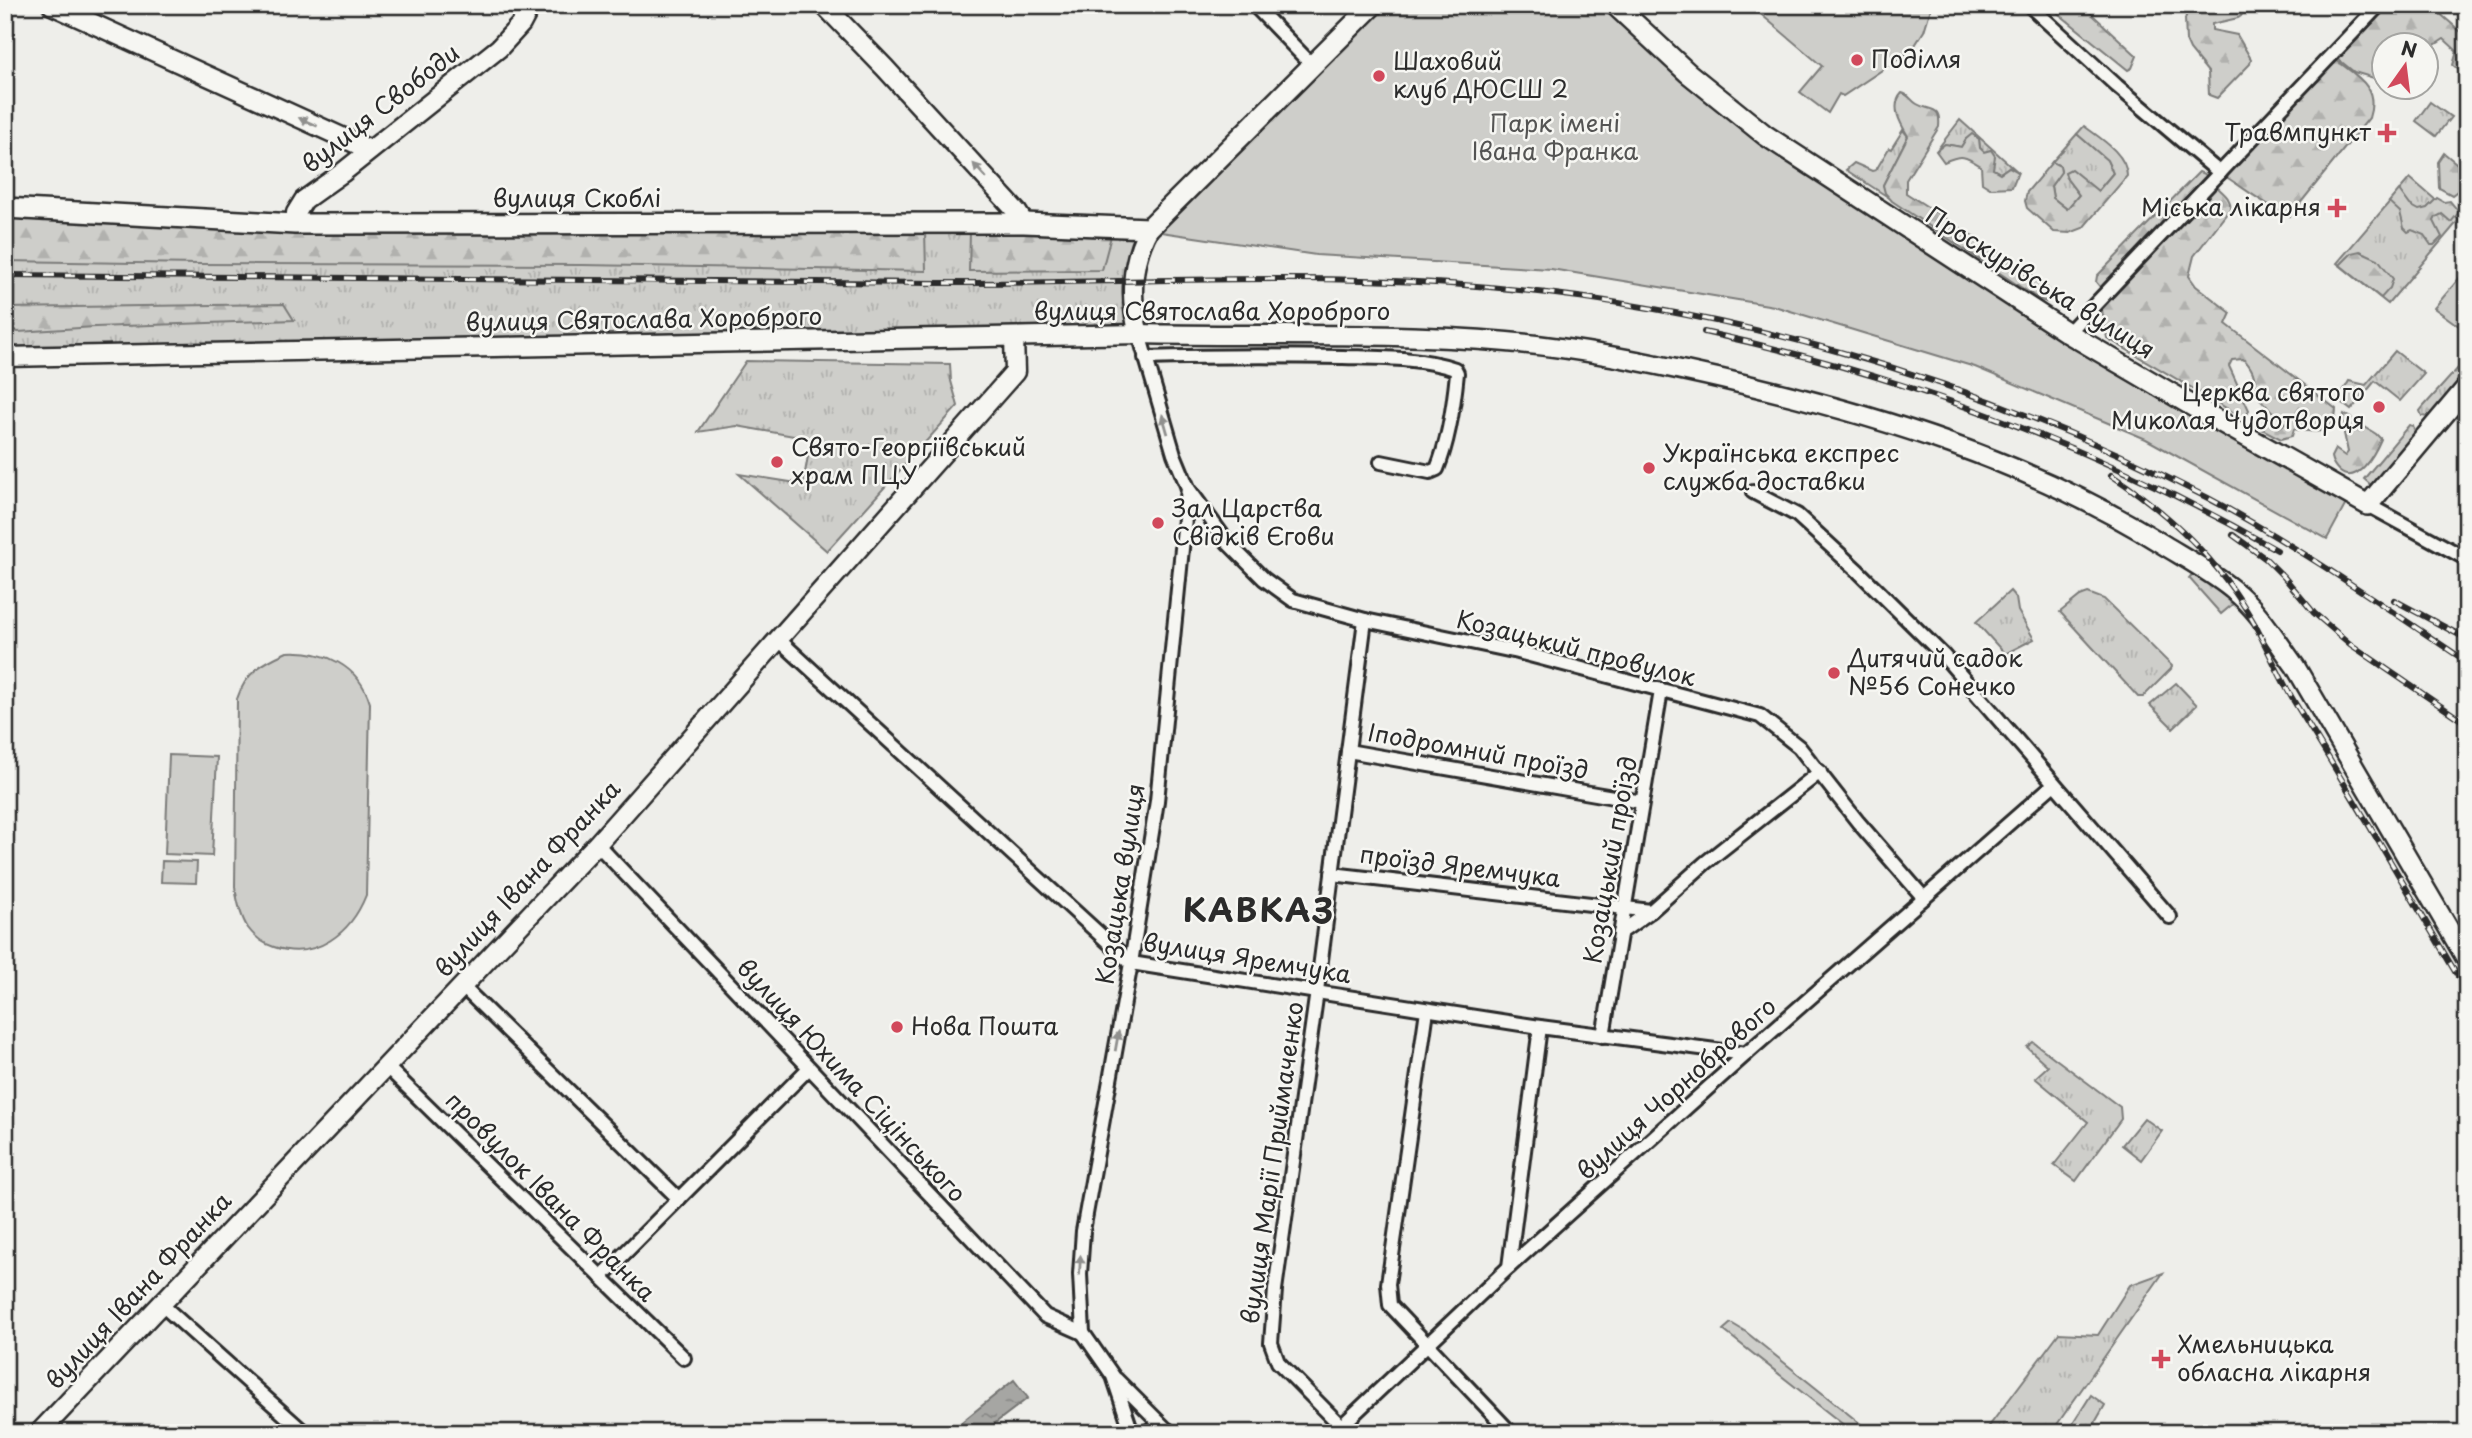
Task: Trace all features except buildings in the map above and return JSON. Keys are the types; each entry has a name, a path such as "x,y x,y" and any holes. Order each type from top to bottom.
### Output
{"main road":[{"path":"52,5 370,150"},
{"path":"824,5 895,78 1024,223"},
{"path":"1139,334 1132,289 1138,251 1149,228 1373,5"},
{"name":"Проскурівська вулиця","path":"1615,5 1688,73 1765,135 2068,332 2368,505"},
{"name":"вулиця Свободи","path":"295,224 296,213 303,200 499,48 515,33 525,9"},
{"name":"вулиця Скоблі","path":"5,208 295,224 1024,223 1149,228"},
{"name":"вулиця Святослава Хороброго","path":"5,357 1139,334 1323,333 1521,343 1688,371 1785,394 1874,419 2013,467 2092,503 2234,590 2270,631 2295,666 2467,960"},
{"name":"вулиця Івана Франка","path":"39,1433 597,844 1015,372 1014,337"},
{"path":"2368,505 2467,387"}],"street":[{"path":"1254,5 1312,65"},
{"path":"2028,5 2117,86 2220,173"},
{"path":"2068,332 2379,5"},
{"name":"Козацька вулиця","path":"1083,1333 1080,1274 1083,1231 1157,801 1188,488 1174,454 1139,334"},
{"path":"1145,358 1379,358 1455,369 1456,384 1437,469 1430,471 1381,462"},
{"name":"Козацький провулок","path":"1188,488 1228,543 1264,579 1293,600 1365,621 1518,652 1760,716 1799,747 1858,822 1924,898"},
{"path":"1753,492 1797,515 1943,655 2170,917"},
{"name":"Проскурівська вулиця","path":"2368,505 2467,559"},
{"name":"вулиця Марії Приймаченко","path":"1341,1430 1278,1362 1271,1343 1275,1290 1365,621"},
{"name":"вулиця Яремчука","path":"778,639 1131,963 1540,1027 1746,1054"},
{"name":"Козацький проїзд","path":"1603,1036 1661,691"},
{"name":"Іподромний проїзд","path":"1348,751 1642,802"},
{"path":"1620,933 1651,911 1705,863 1820,772"},
{"name":"вулиця Чорнобрового","path":"1341,1430 1509,1267 1746,1054 2054,785"},
{"name":"вулиця Юхима Сіцінського","path":"597,844 1045,1316 1083,1333"},
{"name":"проїзд Яремчука","path":"1332,874 1651,911"},
{"path":"462,986 679,1199"},
{"path":"1427,1010 1388,1284 1390,1305 1511,1433"},
{"path":"1509,1267 1540,1027"},
{"name":"провулок Івана Франка","path":"386,1066 684,1358"},
{"path":"601,1277 809,1068"},
{"path":"161,1304 305,1433"},
{"path":"1083,1333 1113,1376 1168,1431"},
{"path":"1113,1376 1132,1433"},
{"path":"1144,1433 1154,1427 1168,1431"}],"green space":[{"name":"Парк імені Івана Франка","path":"1385,5 1608,5 1684,77 2348,500 2327,539 2146,439 1975,367 1774,306 1551,269 1316,255 1161,232"},
{"name":"Поділля","path":"1750,5 1932,5 1924,31 1912,50 1843,96 1839,94 1828,113 1800,92 1822,66"},
{"path":"2048,5 2082,5 2137,56 2132,68 2128,70"},
{"path":"2190,5 2247,5 2238,18 2212,24 2212,30 2237,35 2251,59 2250,64 2217,98 2209,95 2208,72 2186,41 2185,19"},
{"path":"2385,5 2430,5 2467,37 2467,71 2459,70 2453,65 2457,51 2444,39 2440,42 2440,32 2370,32 2370,77 2354,72 2338,59 2339,53"},
{"path":"2331,56 2356,75 2368,89 2372,106 2369,118 2290,216 2263,202 2220,173"},
{"path":"1902,93 1917,104 1934,110 1939,120 1939,127 1906,180 1906,193 2032,274 2048,290 2047,302 2040,300 1892,201 1885,193 1883,185 1908,136 1899,120 1897,109 1898,98"},
{"path":"2430,102 2451,117 2436,136 2416,121"},
{"path":"1960,120 2018,172 2009,167 2000,173 1993,169 1991,150 1984,152 1980,148 1979,139 1966,139 1961,147 1945,144 1936,151"},
{"path":"2084,126 2118,154 2126,168 2127,176 2083,228 2070,233 2054,232 2027,208 2025,201 2027,192 2052,162 2060,166 2061,172 2051,186 2053,198 2067,209 2079,195 2065,172 2071,169 2098,191 2113,173 2107,160 2077,134"},
{"path":"1903,130 1908,136 1883,185 1888,197 1846,170 1854,163 1872,171 1876,170"},
{"path":"1972,134 1979,139 1980,148 1984,152 1991,150 1995,156 1993,169 2000,173 2009,167 2018,172 2012,187 1990,188 1982,183 1981,166 1963,157 1944,162 1936,151 1945,144 1961,147"},
{"path":"2077,134 2107,160 2113,173 2098,191 2067,179 2079,195 2067,209 2053,198 2051,186 2061,171 2060,166 2052,162"},
{"path":"2444,153 2467,172 2467,190 2460,189 2452,195 2439,188 2438,162"},
{"path":"2199,172 2209,176 2214,185 2226,195 2230,209 2194,256 2189,276 2196,286 2231,313 2226,324 2336,409 2332,424 2322,431 2294,429 2292,436 2281,439 2262,429 2268,418 2280,426 2286,424 2258,395 2252,372 2243,359 2232,360 2229,366 2249,410 2245,419 2107,338 2100,299 2109,289 2101,288 2096,282 2097,276"},
{"path":"2410,178 2459,220 2388,304 2337,263"},
{"path":"2399,190 2410,205 2419,210 2427,208 2437,198 2444,202 2450,201 2459,212 2451,222 2442,214 2436,217 2434,221 2442,237 2434,245 2431,245 2424,235 2412,230 2408,232 2404,228 2400,212 2389,202"},
{"path":"5,215 970,232 1144,238 1132,329 5,352"},
{"path":"5,215 925,230 926,271 583,265 5,261"},
{"path":"970,232 1111,236 1102,270 969,271"},
{"path":"2360,251 2378,259 2393,279 2390,288 2381,298 2340,265 2352,253"},
{"path":"2467,269 2467,325 2463,329 2434,308"},
{"path":"284,304 294,320 18,332 5,327 5,308"},
{"path":"2395,351 2424,374 2400,401 2375,381 2351,410 2338,400 2349,381 2366,385"},
{"path":"2467,358 2467,375 2428,417 2422,416 2420,411"},
{"path":"746,361 950,364 951,381 958,406 827,551 739,474 803,484 811,439 737,426 698,432"},
{"path":"2344,414 2381,439 2364,466 2352,475 2339,471 2331,457 2335,449 2345,456 2348,452 2342,424"},
{"path":"2409,425 2413,426 2415,433 2371,485 2364,479"},
{"path":"2195,571 2233,604 2221,614 2189,578"},
{"path":"2010,591 2016,598 2018,611 2034,639 2005,654 1976,622"},
{"path":"2088,593 2104,599 2172,666 2143,697 2138,697 2060,612"},
{"path":"287,652 314,654 338,662 358,679 370,703 366,895 351,921 341,932 318,947 304,950 274,947 256,937 243,918 235,887 237,699 250,675 270,660"},
{"path":"2176,683 2197,705 2173,728 2150,705"},
{"path":"169,755 217,757 212,856 165,854"},
{"path":"162,861 197,862 196,883 161,882"},
{"path":"2033,1042 2120,1107 2121,1119 2076,1181 2054,1165 2088,1122 2035,1078 2048,1066 2027,1047"},
{"path":"2144,1118 2162,1131 2141,1160 2122,1145"},
{"path":"2163,1273 2051,1433 1984,1433 2059,1333 2098,1335 2130,1285"},
{"path":"1731,1323 1746,1332 1872,1433 1854,1433 1723,1330"},
{"path":"2091,1395 2105,1405 2089,1433 2067,1433"}],"water":[{"path":"1014,1380 1028,1398 982,1433 948,1433"}],"railway":[{"path":"5,275 939,283 1322,279 1450,284 1548,293 1646,308 1744,327 1840,352 1935,382 2028,416 2119,455 2208,498 2274,536 2467,662"},
{"path":"1704,332 1854,370 1999,419 2140,479 2277,550"},
{"path":"2111,475 2173,522 2192,540 2240,600 2289,693 2467,992"},
{"path":"2233,535 2266,559 2314,613 2350,644 2467,724"},
{"path":"2394,600 2467,639"}],"place":[{"name":"Поділля","path":"1857,60"},
{"name":"Шаховий клуб ДЮСШ 2","path":"1379,76"},
{"name":"Травмпункт","path":"2387,133"},
{"name":"Міська лікарня","path":"2337,208"},
{"name":"Церква святого Миколая Чудотворця","path":"2379,407"},
{"name":"Свято-Георгіївський храм ПЦУ","path":"777,462"},
{"name":"Українська експрес служба доставки","path":"1649,468"},
{"name":"Зал Царства Свідків Єгови","path":"1158,523"},
{"name":"Дитячий садок №56 Сонечко","path":"1834,673"},
{"name":"Нова Пошта","path":"897,1027"},
{"name":"Хмельницька обласна лікарня","path":"2161,1359"}],"district":[{"name":"КАВКАЗ","path":"1259,911"}]}
